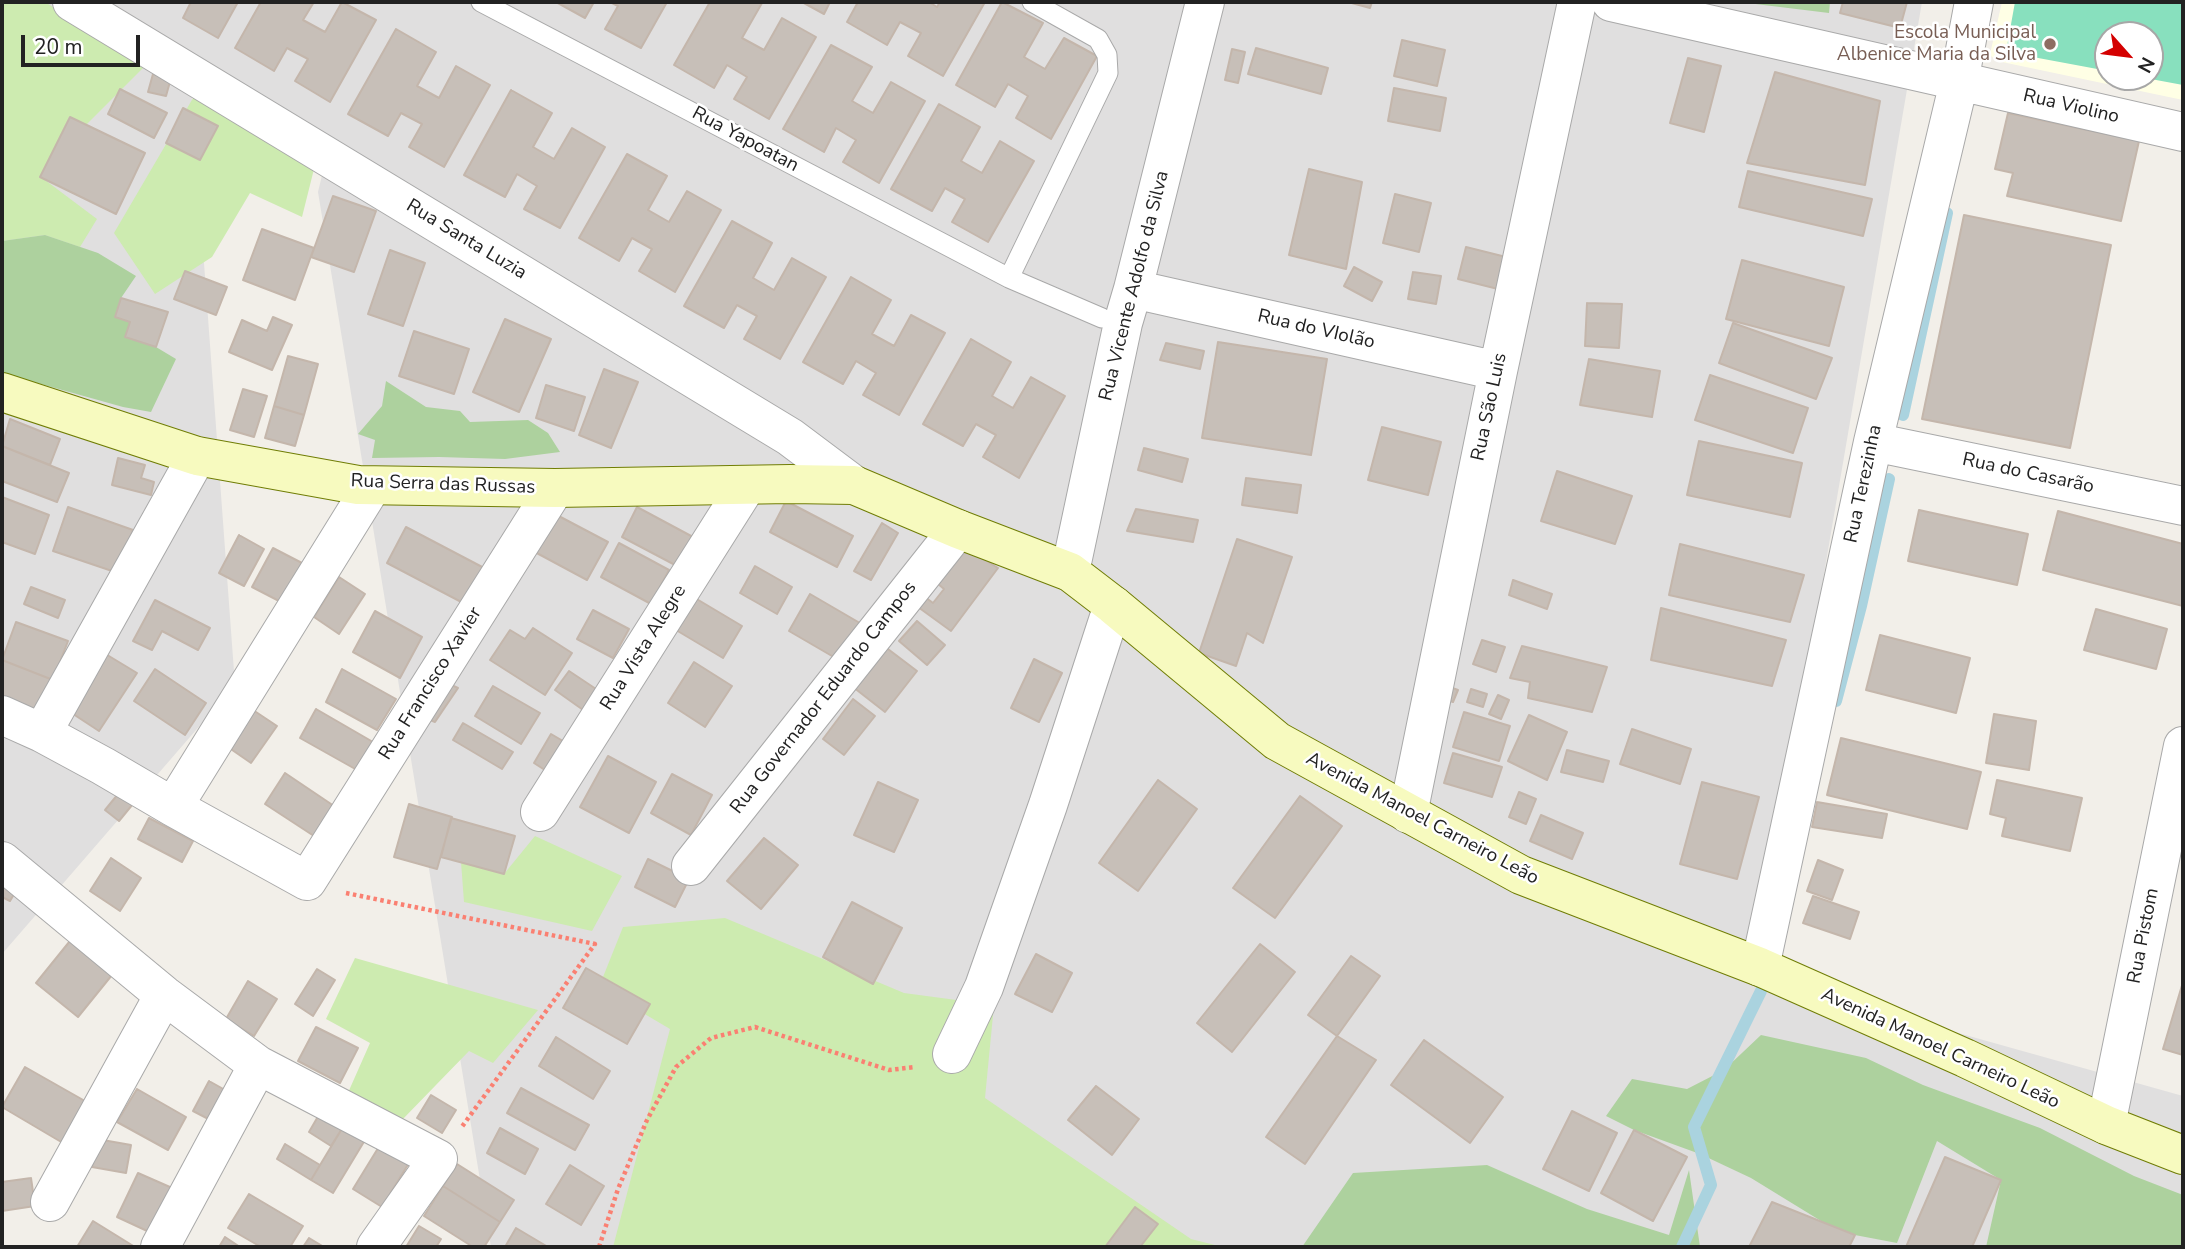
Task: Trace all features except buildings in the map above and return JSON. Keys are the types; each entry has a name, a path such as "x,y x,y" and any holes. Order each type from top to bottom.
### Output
{"main road":[{"name":"Rua Serra das Russas","path":"4,399 197,456 372,486 555,488 854,485"},
{"name":"Avenida Manoel Carneiro Leão","path":"854,485 1070,572 1113,604 1277,741 1521,875 1760,967 1965,1058 2106,1125 2183,1155"}],"street":[{"name":"Rua Santa Luzia","path":"72,2 790,437 854,485"},
{"name":"Rua Vicente Adolfo da Silva","path":"1070,572 1119,310 1205,2"},
{"name":"Rua São Luis","path":"1408,814 1498,371 1577,2"},
{"name":"Rua Violino","path":"1611,2 2183,132"},
{"name":"Rua Terezinha","path":"1760,967 1873,442 1959,82 1974,2"},
{"name":"Rua do VIolão","path":"1119,310 1498,371"},
{"name":"Rua do Casarão","path":"1873,442 2183,506"},
{"path":"42,733 197,456"},
{"name":"Rua Vista Alegre","path":"540,812 747,485"},
{"path":"173,807 372,486"},
{"name":"Rua Francisco Xavier","path":"306,881 555,488"},
{"name":"Rua Governador Eduardo Campos","path":"691,866 958,529"},
{"path":"952,1054 991,966 1048,805 1113,604"},
{"path":"2,715 103,766 306,881"},
{"name":"Rua Pistom","path":"2106,1125 2183,747"},
{"path":"2,861 164,995 258,1065 438,1159 376,1247"},
{"path":"50,1202 164,995"},
{"path":"160,1247 258,1065"}],"lane":[{"name":"Rua Yapoatan","path":"483,2 1009,278 1119,310"},
{"path":"1009,278 1108,73 1107,55 1098,39 1031,2"}],"path":[{"path":"306,881 342,892 595,944 438,1159"},
{"path":"599,1247 618,1189 647,1120 676,1067 711,1038 755,1027 889,1070 911,1068 952,1054"}],"shaded area":[{"path":"2,2 1922,2 1755,976 2183,1096 2183,1247 491,1247 318,192 330,142 189,59 235,685 2,954"},
{"name":"Escola Municipal Albenice Maria da Silva","path":"2002,2 2183,2 2183,100 2140,91 2164,91 2164,21 2094,21 2094,81 2002,62 1990,54"}],"green space":[{"path":"2,2 45,2 145,66 86,125 69,117 41,177 97,219 80,247 45,235 2,241"},
{"path":"1739,2 1830,2 1829,13"},
{"name":"Escola Municipal Albenice Maria da Silva","path":"2015,2 2183,2 2183,85 2164,81 2164,21 2094,21 2094,68 2006,52"},
{"path":"203,81 316,161 302,217 250,193 212,257 155,294 114,233"},
{"path":"45,235 98,253 136,276 121,298 115,317 130,322 125,337 156,347 176,359 151,412 2,376 2,241"},
{"path":"386,381 426,407 460,411 470,422 528,420 548,433 560,452 505,459 372,458 375,440 358,434 382,406"},
{"path":"535,836 622,876 592,931 464,902 461,862 504,874"},
{"path":"725,918 904,993 994,1005 985,1098 1191,1239 1223,1247 613,1247 670,1029 599,987 623,927"},
{"path":"355,958 538,1010 493,1063 469,1051 402,1120 347,1095 370,1043 326,1019"},
{"path":"1761,1035 1866,1058 1923,1085 2040,1128 2134,1176 2183,1195 2183,1247 1986,1247 2001,1180 1937,1141 1897,1243 1839,1232 1751,1178 1606,1116 1632,1079 1687,1089 1724,1070"},
{"path":"1487,1165 1587,1209 1669,1235 1689,1170 1700,1247 1302,1247 1353,1173"}],"waterway":[{"path":"1903,415 1947,213"},
{"path":"1836,701 1861,606 1889,479"},
{"path":"1682,1247 1711,1185 1694,1127 1761,991"}],"place":[{"name":"Escola Municipal Albenice Maria da Silva","path":"2050,44"}]}
